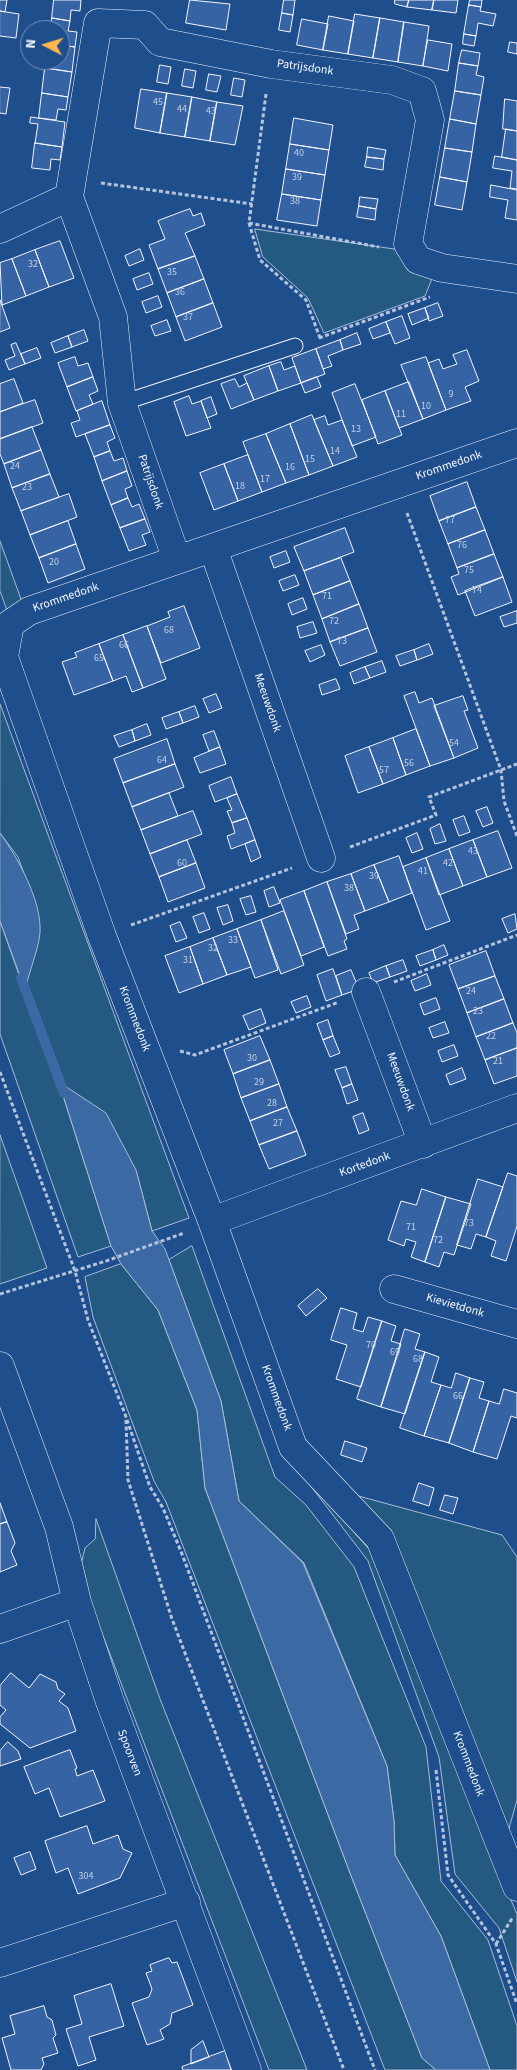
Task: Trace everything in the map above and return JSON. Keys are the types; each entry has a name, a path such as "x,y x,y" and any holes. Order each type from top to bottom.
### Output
{"street":[{"name":"Patrijsdonk","path":"177,560 122,403 113,317 70,188 98,23 145,25 160,42 271,64 392,80 422,91 430,120 408,244"},
{"path":"0,228 70,188"},
{"path":"408,244 418,260 442,268 517,279"},
{"name":"Krommedonk","path":"517,443 29,611 10,624 4,657 102,936 212,1221 293,1447 380,1539 517,1888"},
{"name":"Meeuwdonk","path":"213,548 321,858"},
{"name":"Meeuwdonk","path":"366,992 422,1144"},
{"name":"Kortedonk","path":"212,1221 517,1108"},
{"name":"Kievietdonk","path":"394,1289 517,1324"},
{"name":"Spoorven","path":"0,1366 59,1526 77,1602 109,1699 248,2070"},
{"path":"0,1629 77,1602"},
{"path":"0,1963 186,1902"}],"lane":[{"path":"122,403 295,346"}],"path":[{"path":"271,64 249,223 260,260 306,300 320,338"},
{"path":"70,188 252,204"},
{"path":"249,223 391,249 408,244"},
{"path":"295,346 430,298 442,268"},
{"path":"397,484 501,770 504,801 517,836"},
{"path":"142,1038 195,1056 517,935"},
{"path":"0,1072 75,1271 88,1320 126,1414 150,1487 163,1508 182,1554 375,2070"},
{"path":"0,1294 106,1261 174,1237"},
{"path":"126,1414 128,1480 172,1619 344,2070"},
{"path":"436,1768 448,1875 496,1944 517,2004"},
{"path":"496,1944 517,1910"}],"shaded area":[{"path":"255,229 401,250 433,276 425,296 324,333 308,298 263,257"},
{"path":"0,541 26,613 12,624 0,591"},
{"path":"0,704 189,1218 152,1231 136,1170 59,1083 111,1246 78,1257 0,1034 0,921 24,989 35,904 18,857 0,833"},
{"path":"0,833 28,880 40,921 39,940 25,990 0,921"},
{"path":"59,1082 106,1113 136,1170 152,1231 165,1249 221,1401 239,1501 303,1563 387,1766 394,1821 395,1855 441,1936 490,2070 436,2070 422,2058 205,1488 197,1410 158,1310 121,1264 111,1246"},
{"path":"0,1135 47,1268 0,1284"},
{"path":"192,1246 275,1477 306,1505 354,1567 426,1747 441,1881 488,1940 517,2026 517,2070 490,2070 441,1936 395,1855 394,1821 387,1766 304,1563 239,1501 221,1401 169,1260"},
{"path":"121,1264 158,1310 197,1410 205,1488 422,2058 436,2070 385,2070 166,1502 154,1481 93,1317 85,1277"},
{"path":"297,1468 369,1549 481,1831 517,1914 517,1982 499,1928 455,1874 439,1757 368,1561"},
{"path":"351,1494 502,1535 517,1557 517,1800 506,1839"},
{"path":"96,1519 160,1699 307,2070 269,2070 79,1573 85,1548 95,1539"}],"building":[{"path":"0,0 7,0 5,12 0,11"},
{"path":"54,0 81,0 80,11 71,10 70,21 52,18"},
{"path":"190,0 230,4 226,30 186,23"},
{"path":"284,0 295,0 293,15 282,13"},
{"path":"395,0 409,0 407,7 395,4"},
{"path":"409,0 434,0 432,10 407,7"},
{"path":"434,0 458,0 456,13 432,10"},
{"path":"470,0 482,0 481,7 469,5"},
{"path":"469,5 481,7 480,11 496,14 493,26 478,23 476,36 464,34"},
{"path":"0,11 19,14 16,38 0,36"},
{"path":"282,13 293,15 290,32 279,30"},
{"path":"355,14 380,18 373,58 348,54"},
{"path":"329,16 354,21 348,54 323,50"},
{"path":"380,18 404,22 398,62 373,58"},
{"path":"302,19 328,24 323,50 297,45"},
{"path":"404,22 429,26 423,66 398,62"},
{"path":"70,31 77,32 75,47 70,46"},
{"path":"464,34 476,36 474,46 463,44"},
{"path":"428,40 452,44 448,71 423,66"},
{"path":"510,42 517,43 517,54 508,52"},
{"path":"70,46 75,47 72,72 58,70 70,70"},
{"path":"462,50 480,53 478,66 459,63"},
{"path":"459,63 478,66 476,75 484,77 481,95 455,91"},
{"path":"160,65 171,67 168,84 157,82"},
{"path":"185,69 196,71 193,88 182,86"},
{"path":"45,70 72,72 68,97 42,93"},
{"path":"209,74 221,76 217,92 206,90"},
{"path":"234,78 245,80 242,97 231,95"},
{"path":"0,87 10,88 6,114 0,113"},
{"path":"141,89 167,93 160,133 135,128"},
{"path":"455,91 481,95 476,124 450,119"},
{"path":"42,93 68,97 66,110 58,109 56,120 39,118"},
{"path":"167,93 192,97 185,137 160,133"},
{"path":"192,97 217,102 210,141 185,137"},
{"path":"505,99 517,101 517,131 503,129"},
{"path":"217,102 243,106 235,145 210,141"},
{"path":"31,117 65,122 62,147 35,143 38,124 30,123"},
{"path":"294,118 333,125 329,150 290,144"},
{"path":"450,119 476,124 472,152 445,148"},
{"path":"506,129 517,131 517,160 502,157"},
{"path":"35,143 62,147 60,160 51,159 50,170 32,168"},
{"path":"290,144 329,150 325,175 286,169"},
{"path":"368,147 386,150 384,159 367,157"},
{"path":"445,148 472,152 467,182 440,177"},
{"path":"495,156 517,160 517,189 510,188 512,171 493,168"},
{"path":"367,157 384,159 383,170 365,167"},
{"path":"286,169 325,175 321,200 282,194"},
{"path":"440,177 467,182 462,210 435,205"},
{"path":"491,185 517,190 517,220 505,218 508,200 490,197"},
{"path":"282,194 321,200 317,226 277,220"},
{"path":"360,197 378,199 376,209 359,206"},
{"path":"359,206 376,209 375,220 357,217"},
{"path":"190,209 193,216 201,213 205,225 185,233 195,256 158,269 149,245 165,239 158,221"},
{"path":"60,241 74,278 49,287 35,250"},
{"path":"140,249 144,260 129,266 125,256"},
{"path":"35,250 49,287 26,296 12,259"},
{"path":"195,256 204,279 167,293 158,269"},
{"path":"12,259 26,296 2,305 0,263"},
{"path":"149,273 153,284 137,290 133,279"},
{"path":"204,279 213,303 176,317 167,293"},
{"path":"158,296 162,307 146,313 142,302"},
{"path":"0,300 10,328 0,332"},
{"path":"213,303 222,327 185,341 176,317"},
{"path":"438,303 443,316 429,321 425,308"},
{"path":"425,308 429,318 412,325 408,314"},
{"path":"402,316 410,338 395,344 386,322"},
{"path":"167,320 171,331 155,336 151,326"},
{"path":"386,322 390,333 373,339 369,329"},
{"path":"84,330 88,341 72,347 68,336"},
{"path":"357,333 361,344 343,350 340,340"},
{"path":"68,336 72,347 55,353 51,343"},
{"path":"340,340 343,350 328,356 332,366 323,369 316,349"},
{"path":"16,343 25,364 9,370 5,360 15,356 11,345"},
{"path":"37,348 41,358 25,364 21,354"},
{"path":"316,349 325,374 301,383 292,358"},
{"path":"467,350 479,381 465,387 471,401 446,410 428,363 439,359 443,369 457,364 453,355"},
{"path":"75,357 78,366 88,363 93,377 67,387 58,363"},
{"path":"426,357 446,410 423,419 401,365"},
{"path":"281,362 284,370 295,366 301,383 278,391 269,366"},
{"path":"269,366 278,391 254,400 244,376"},
{"path":"93,377 98,391 89,395 93,404 76,411 67,387"},
{"path":"317,377 321,387 305,393 301,383"},
{"path":"14,379 23,403 0,412 0,384"},
{"path":"235,379 239,387 247,383 254,400 231,409 221,384"},
{"path":"409,382 423,419 399,428 385,391"},
{"path":"355,384 376,437 352,446 332,393"},
{"path":"385,391 402,435 378,444 362,400"},
{"path":"189,396 192,404 201,401 211,428 186,436 174,402"},
{"path":"211,397 217,414 207,418 201,401"},
{"path":"35,400 43,423 0,439 0,412"},
{"path":"102,401 110,425 76,437 71,423 80,420 77,411"},
{"path":"312,415 333,466 309,475 290,424"},
{"path":"325,416 328,425 342,420 357,457 333,466 314,420"},
{"path":"290,424 309,475 286,483 266,434"},
{"path":"110,425 115,438 107,442 110,451 94,457 85,434"},
{"path":"32,427 41,450 4,464 0,454 0,439"},
{"path":"266,434 286,483 262,492 243,442"},
{"path":"41,450 50,474 12,488 4,464"},
{"path":"110,451 114,461 123,458 127,471 102,481 94,457"},
{"path":"248,455 262,492 238,501 224,464"},
{"path":"224,464 238,501 214,510 200,473"},
{"path":"127,471 132,486 125,489 128,498 111,505 102,481"},
{"path":"50,474 59,497 21,511 12,488"},
{"path":"467,482 476,507 439,521 430,496"},
{"path":"69,494 77,517 30,535 21,511"},
{"path":"128,498 132,507 139,504 145,519 120,528 111,505"},
{"path":"476,507 485,530 448,544 439,521"},
{"path":"145,519 150,532 142,535 146,545 129,551 120,528"},
{"path":"68,521 76,544 39,558 30,535"},
{"path":"345,528 354,552 304,571 294,547"},
{"path":"485,530 494,554 457,568 448,544"},
{"path":"76,544 85,569 48,583 39,558"},
{"path":"286,551 290,562 274,568 270,557"},
{"path":"494,554 503,577 458,595 451,577 459,574 457,568"},
{"path":"341,558 350,581 313,595 304,571"},
{"path":"295,575 299,585 283,591 279,581"},
{"path":"503,577 512,602 475,616 465,591"},
{"path":"350,581 359,604 322,619 313,595"},
{"path":"303,598 307,609 292,615 288,604"},
{"path":"359,604 368,628 330,642 322,619"},
{"path":"184,606 200,648 161,663 147,626 170,617 168,612"},
{"path":"517,611 517,623 504,627 500,617"},
{"path":"313,622 317,633 300,638 297,627"},
{"path":"147,626 166,679 143,688 123,635"},
{"path":"368,628 377,652 340,666 330,642"},
{"path":"123,635 143,688 132,692 126,676 113,681 99,644"},
{"path":"99,644 113,681 74,695 62,662 77,657 75,653"},
{"path":"429,644 433,654 417,660 414,650"},
{"path":"321,645 325,655 310,662 305,651"},
{"path":"414,650 417,660 400,666 396,656"},
{"path":"382,661 386,672 370,678 365,667"},
{"path":"365,667 370,678 354,684 350,673"},
{"path":"336,679 340,689 322,695 319,685"},
{"path":"415,692 419,703 432,698 454,758 430,766 404,696"},
{"path":"216,694 222,708 209,713 203,699"},
{"path":"463,696 468,710 464,711 478,748 454,758 434,706"},
{"path":"195,706 199,717 183,723 179,712"},
{"path":"179,712 183,723 166,729 162,718"},
{"path":"147,724 151,735 135,741 132,730"},
{"path":"416,729 430,766 406,775 393,738"},
{"path":"132,730 135,741 119,747 114,736"},
{"path":"214,731 220,747 209,751 203,735"},
{"path":"393,738 406,775 383,784 369,747"},
{"path":"167,739 175,764 123,783 114,759"},
{"path":"220,747 226,764 200,773 194,758"},
{"path":"369,747 383,784 358,793 345,756"},
{"path":"175,764 184,787 132,807 123,783"},
{"path":"231,777 237,794 215,802 209,786"},
{"path":"169,793 178,816 141,830 132,807"},
{"path":"237,794 247,818 232,823 227,811 232,810 227,798"},
{"path":"487,807 493,823 483,827 476,811"},
{"path":"193,811 202,834 150,854 141,830"},
{"path":"464,816 470,832 459,836 453,820"},
{"path":"247,818 255,840 231,849 227,836 235,833 232,823"},
{"path":"440,824 446,841 435,844 430,829"},
{"path":"498,831 512,868 487,877 473,840"},
{"path":"417,833 423,849 412,853 406,838"},
{"path":"187,840 196,863 159,877 150,854"},
{"path":"255,840 261,857 251,862 245,844"},
{"path":"473,840 487,877 463,886 449,849"},
{"path":"449,849 463,886 439,895 426,858"},
{"path":"399,856 412,893 389,902 374,865"},
{"path":"426,858 450,921 426,930 403,867"},
{"path":"196,863 205,888 168,902 159,877"},
{"path":"374,865 389,902 365,911 351,874"},
{"path":"351,874 365,911 354,915 359,929 346,934 327,882"},
{"path":"327,882 347,939 344,941 347,949 328,956 304,891"},
{"path":"274,887 280,903 269,907 264,891"},
{"path":"304,891 324,947 301,956 280,900"},
{"path":"251,896 256,912 246,915 240,899"},
{"path":"228,905 233,921 223,925 217,908"},
{"path":"284,911 304,965 281,974 261,920"},
{"path":"204,913 210,929 199,933 193,917"},
{"path":"515,914 517,929 508,933 502,919"},
{"path":"261,920 278,970 255,978 237,929"},
{"path":"180,922 187,938 176,942 170,926"},
{"path":"237,929 251,967 227,975 213,938"},
{"path":"213,938 227,975 203,984 190,947"},
{"path":"444,945 448,955 436,960 433,950"},
{"path":"190,947 203,984 179,993 165,956"},
{"path":"433,950 436,960 420,966 416,956"},
{"path":"486,951 495,976 458,989 449,965"},
{"path":"403,960 407,971 390,977 386,966"},
{"path":"386,966 390,977 373,983 369,973"},
{"path":"333,969 342,995 326,1001 317,975"},
{"path":"351,970 359,989 342,995 336,976"},
{"path":"427,974 431,985 415,991 411,981"},
{"path":"495,976 504,999 467,1013 458,989"},
{"path":"307,996 311,1007 296,1013 291,1002"},
{"path":"436,998 440,1009 424,1015 420,1004"},
{"path":"504,999 513,1023 476,1037 467,1013"},
{"path":"261,1009 266,1023 249,1030 243,1016"},
{"path":"328,1020 333,1036 323,1040 317,1024"},
{"path":"445,1022 449,1033 433,1038 429,1028"},
{"path":"513,1023 517,1033 517,1048 485,1060 476,1037"},
{"path":"260,1036 270,1060 233,1074 224,1050"},
{"path":"333,1036 340,1053 330,1057 323,1040"},
{"path":"454,1045 458,1056 442,1062 438,1051"},
{"path":"517,1048 517,1076 494,1084 485,1060"},
{"path":"270,1060 279,1084 241,1098 233,1074"},
{"path":"346,1067 352,1084 342,1088 335,1070"},
{"path":"462,1068 466,1079 450,1085 446,1075"},
{"path":"279,1084 287,1107 250,1121 241,1098"},
{"path":"352,1084 358,1100 347,1104 342,1088"},
{"path":"287,1107 297,1131 259,1145 250,1121"},
{"path":"363,1113 369,1130 359,1134 353,1117"},
{"path":"297,1131 306,1155 269,1169 259,1145"},
{"path":"508,1173 517,1176 517,1226 506,1261 491,1256 496,1241 486,1237"},
{"path":"478,1179 503,1187 486,1237 476,1234 471,1249 457,1245"},
{"path":"422,1189 446,1197 425,1262 411,1257 416,1242 406,1239 404,1246 388,1240 401,1201 416,1205"},
{"path":"446,1197 471,1204 454,1255 444,1252 439,1267 425,1262"},
{"path":"318,1289 327,1298 306,1316 298,1306"},
{"path":"341,1308 357,1313 353,1329 363,1332 368,1317 382,1321 361,1387 336,1379 347,1345 331,1340"},
{"path":"382,1321 396,1326 391,1341 401,1344 381,1407 357,1399"},
{"path":"405,1329 420,1334 415,1349 425,1352 405,1414 381,1407"},
{"path":"425,1352 439,1357 431,1382 441,1385 424,1436 400,1428"},
{"path":"456,1373 470,1378 449,1443 424,1436 441,1385 451,1388"},
{"path":"470,1378 484,1382 479,1398 489,1401 473,1452 449,1443"},
{"path":"504,1389 517,1393 517,1418 511,1416 497,1459 473,1452 489,1401 499,1404"},
{"path":"345,1441 367,1448 362,1462 341,1455"},
{"path":"419,1483 434,1488 429,1506 413,1501"},
{"path":"445,1495 458,1498 453,1514 440,1510"},
{"path":"0,1503 7,1522 0,1524"},
{"path":"7,1522 15,1543 11,1551 17,1565 0,1572 0,1524"},
{"path":"11,1673 29,1688 40,1674 56,1682 58,1689 65,1694 59,1701 68,1708 76,1731 30,1748 0,1724 0,1717 6,1710 0,1705 0,1686"},
{"path":"8,1742 18,1751 21,1759 0,1766 0,1751"},
{"path":"70,1750 77,1768 75,1769 77,1776 93,1770 105,1801 60,1817 49,1788 35,1794 24,1767"},
{"path":"87,1826 93,1844 118,1835 123,1849 132,1853 120,1878 78,1894 68,1868 56,1873 45,1841"},
{"path":"30,1852 36,1869 21,1875 14,1858"},
{"path":"169,1958 172,1963 177,1962 193,2005 172,2013 170,2024 160,2030 164,2039 147,2045 132,2003 149,1997 152,1989 146,1973 152,1971 150,1965"},
{"path":"111,1984 124,2026 89,2037 96,2060 78,2066 66,2029 82,2024 74,1996"},
{"path":"44,2006 47,2017 52,2020 56,2035 53,2038 58,2053 42,2058 44,2064 41,2070 11,2070 2,2038 15,2034 10,2016"},
{"path":"203,2041 209,2057 191,2064 191,2050"},
{"path":"225,2051 231,2070 183,2070 182,2067"}],"waterway":[{"path":"21,978 64,1093"}]}
